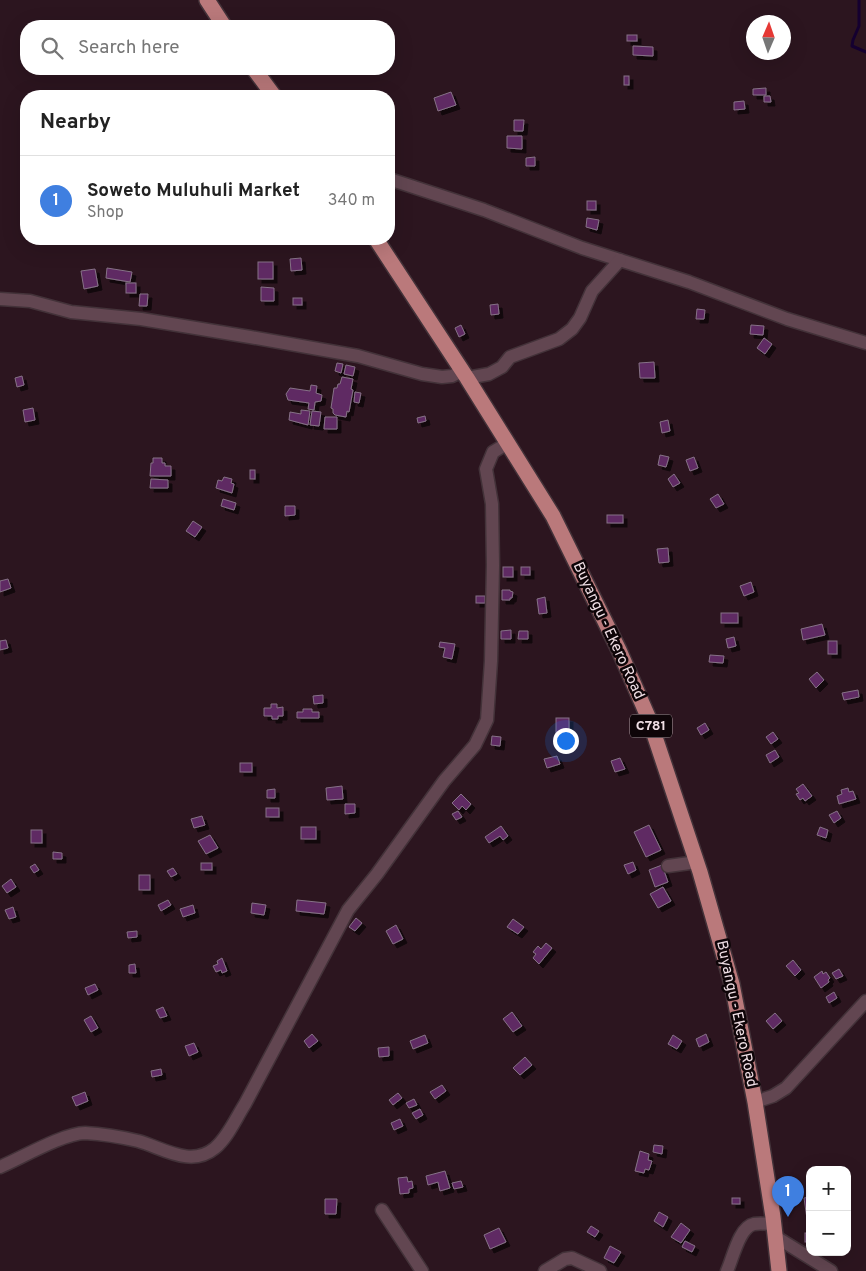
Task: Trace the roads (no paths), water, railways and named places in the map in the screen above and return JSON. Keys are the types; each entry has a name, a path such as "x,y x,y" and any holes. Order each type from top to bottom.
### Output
{"main road":[{"path":"207,0 220,20"},
{"path":"258,75 270,90"},
{"name":"Buyangu - Ekero Road","path":"380,245 465,374 553,516 619,650 649,719 697,862 732,984 755,1102 775,1230 779,1271"}],"street":[{"path":"395,181 493,213 582,248 689,282 787,319 866,343"},
{"path":"0,299 30,302 71,312 141,319 250,336 358,356 422,374 442,377 465,374 489,374 502,367 510,358 559,339 572,329 580,318 592,291 620,260"},
{"path":"0,1167 62,1139 83,1133 116,1136 184,1157 198,1156 216,1147 229,1130 245,1104 348,910 377,874 444,781 475,745 487,720 492,661 493,565 492,504 486,469 493,452 508,443"},
{"path":"668,866 697,862"},
{"path":"755,1102 773,1096 786,1088 866,1001"},
{"path":"382,1210 422,1271"},
{"path":"727,1271 744,1228 753,1224 775,1230 831,1271"},
{"path":"545,1271 565,1259 572,1258 600,1271"}],"waterway":[{"path":"859,0 859,26 852,46 866,52"}],"place":[{"name":"Soweto Muluhuli Market","path":"788,1217"}]}
